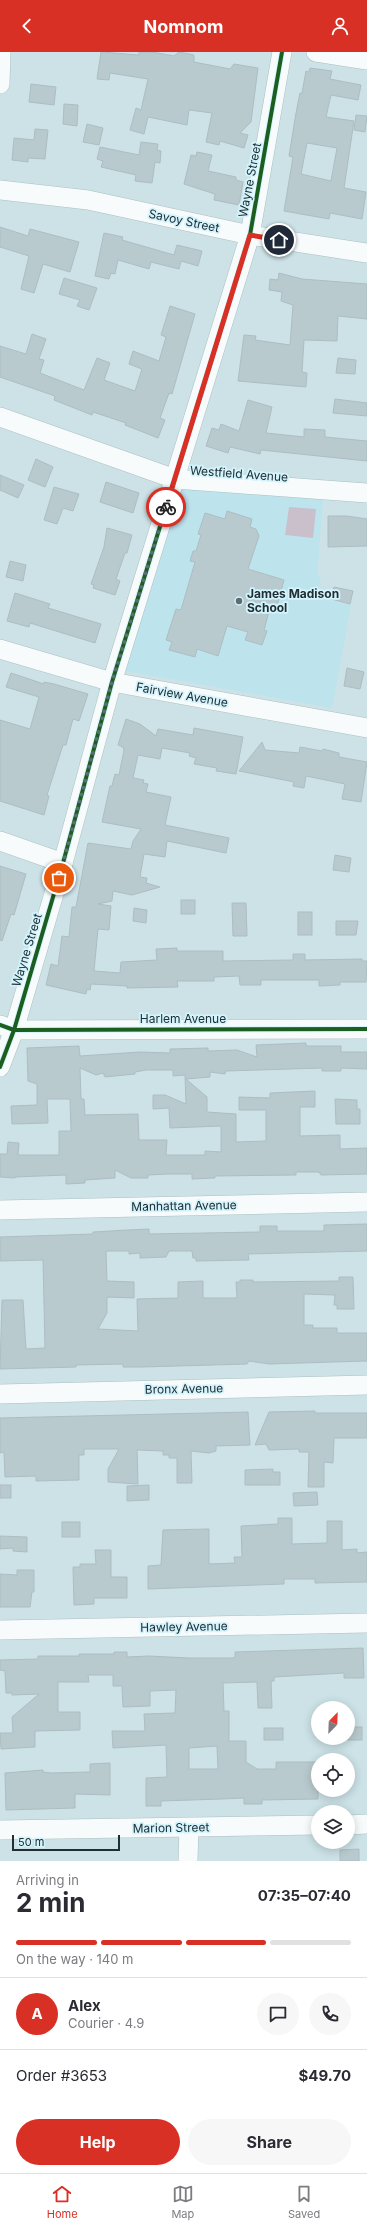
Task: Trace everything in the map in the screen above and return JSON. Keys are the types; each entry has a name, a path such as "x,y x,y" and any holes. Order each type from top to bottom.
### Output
{"street":[{"path":"0,84 1,52"},
{"name":"Wayne Street","path":"0,1067 7,1028 64,863 112,682 250,235 282,52"},
{"path":"316,52 367,60"},
{"name":"Savoy Street","path":"0,190 88,200 250,235 367,253"},
{"name":"Westfield Avenue","path":"0,417 175,479 367,493"},
{"name":"Fairview Avenue","path":"0,649 112,682 367,728"},
{"path":"0,841 64,863"},
{"name":"Harlem Avenue","path":"7,1028 367,1029"},
{"name":"Manhattan Avenue","path":"0,1210 367,1202"},
{"name":"Bronx Avenue","path":"0,1394 367,1385"},
{"name":"Hawley Avenue","path":"0,1630 367,1623"},
{"path":"355,1825 367,1824"},
{"name":"Marion Street","path":"0,1830 311,1825"},
{"path":"188,1861 189,1828"}],"shaded area":[{"name":"James Madison School","path":"186,488 323,499 317,576 321,576 317,597 351,605 332,708 126,671 125,668 181,489"},
{"path":"289,507 316,509 313,538 285,535"}],"building":[{"path":"101,52 139,55 139,52 152,52 174,56 179,52 194,55 194,62 230,69 234,64 258,68 251,122 240,133 248,135 244,148 220,141 219,145 206,142 212,113 189,110 187,125 148,117 144,134 130,130 136,108 141,110 148,79 110,73 109,80 97,79"},
{"path":"310,68 332,71 330,79 361,85 358,100 331,95 326,117 354,121 344,188 366,192 362,219 330,213 329,219 284,211 293,157 289,156 296,113 300,93 302,93 306,71 309,72","holes":["307,143 337,148 331,181 301,174"]},
{"path":"31,84 56,87 54,105 29,102"},
{"path":"64,104 78,105 77,126 63,124"},
{"path":"356,115 367,116 365,132 354,130"},
{"path":"87,124 103,128 99,145 83,142"},
{"path":"35,129 48,130 45,159 28,158 28,162 12,160 14,138 34,140"},
{"path":"141,142 158,144 157,150 161,151 160,163 155,162 152,183 135,181 136,175 101,167 103,161 97,159 100,147 139,155"},
{"path":"197,152 212,155 208,171 236,177 236,180 243,182 239,205 214,200 215,194 184,184 191,155 196,156"},
{"path":"0,227 28,236 30,229 79,242 70,272 43,264 34,293 21,289 29,256 0,247"},
{"path":"104,233 123,237 122,240 174,255 177,245 202,251 198,266 181,261 179,269 151,262 149,269 118,260 115,274 111,273 109,279 95,276"},
{"path":"279,273 302,279 367,284 367,319 338,316 337,341 304,340 302,372 307,373 306,387 238,381 244,335 256,336 255,340 290,345 293,305 281,301 282,292 269,290 270,279 278,280"},
{"path":"64,278 97,288 89,310 77,306 80,300 59,294"},
{"path":"170,306 195,314 172,394 169,393 160,418 165,420 158,438 125,425 126,423 93,412 92,415 54,400 55,396 0,377 0,346 26,354 32,334 46,339 39,359 44,360 40,373 84,390 97,358 110,363 104,380 135,391 142,369 129,364 133,351 159,361 166,337 161,335"},
{"path":"338,358 356,360 355,374 336,373"},
{"path":"335,399 367,403 367,416 333,413"},
{"path":"248,400 272,407 266,433 304,437 304,429 325,430 325,437 367,441 367,461 261,450 260,454 230,447 228,453 206,446 212,428 219,430 221,424 239,431"},
{"path":"36,459 53,467 45,487 28,480"},
{"path":"0,475 24,485 18,498 0,490"},
{"path":"106,482 139,493 133,513 100,502"},
{"path":"54,487 79,494 73,511 63,508 57,524 44,520"},
{"path":"227,511 252,519 250,527 256,529 259,536 248,569 284,580 276,610 270,608 264,630 267,631 262,645 245,640 248,632 227,626 218,656 197,649 195,657 169,650 172,642 166,640 176,609 181,610 195,562 190,561 193,551 196,551 201,535 198,534 205,513 225,519"},
{"path":"328,516 347,516 367,519 367,546 328,547"},
{"path":"107,528 132,535 127,553 125,553 116,579 120,581 115,595 93,588 94,585 91,584 104,547"},
{"path":"10,561 26,565 23,581 6,577"},
{"path":"334,587 353,591 350,604 331,599"},
{"path":"15,593 50,604 48,608 101,624 95,643 30,623 29,627 7,621"},
{"path":"347,668 364,672 360,689 344,686"},
{"path":"11,673 44,684 44,682 54,684 88,694 79,721 73,719 66,745 63,745 47,795 49,796 44,815 0,801 0,720 30,729 39,697 6,687"},
{"path":"126,719 140,724 156,736 158,729 193,735 194,728 243,737 236,774 216,771 217,768 194,764 196,758 189,756 190,753 162,748 160,759 138,755 133,778 144,780 143,783 148,784 146,792 171,797 165,825 229,838 226,853 167,841 165,857 144,854 140,877 147,878 146,883 160,887 132,895 113,891 112,901 98,904 111,906 109,930 98,929 94,971 120,973 121,962 157,960 156,949 177,948 177,951 223,951 223,961 293,960 293,954 305,954 305,960 362,959 362,961 367,961 366,982 340,982 340,985 319,986 319,980 261,980 261,985 240,985 239,976 214,977 214,981 177,981 178,987 127,988 127,986 91,984 90,990 87,989 86,994 46,985 51,964 58,966 62,936 69,937 72,907 76,907 88,843 131,849 133,841 141,829 102,822 110,786 112,786 115,774 119,775 124,750 123,747 118,745"},
{"path":"262,742 265,750 299,753 300,747 322,751 323,749 339,753 339,757 367,762 361,802 342,799 345,784 306,776 304,788 293,786 294,782 239,771"},
{"path":"335,855 351,858 349,872 333,870"},
{"path":"0,866 26,874 14,915 11,914 2,941 0,940"},
{"path":"181,900 195,900 195,914 181,914"},
{"path":"232,903 246,903 247,936 233,936"},
{"path":"134,908 147,910 146,923 133,921"},
{"path":"298,912 312,912 312,935 298,935"},
{"path":"336,921 358,921 356,935 336,935"},
{"path":"306,1043 306,1046 341,1046 341,1052 367,1052 367,1069 341,1068 341,1071 322,1071 322,1068 226,1071 225,1074 210,1072 210,1077 186,1079 207,1097 207,1112 236,1114 236,1142 266,1141 266,1110 239,1110 239,1097 270,1098 270,1093 315,1091 315,1107 300,1107 300,1136 340,1135 340,1149 367,1148 367,1174 321,1175 319,1172 296,1172 296,1175 215,1176 215,1178 192,1179 192,1174 148,1175 148,1178 131,1178 115,1170 115,1178 85,1180 85,1183 66,1184 66,1175 15,1178 0,1177 0,1154 7,1154 8,1142 19,1143 18,1155 59,1155 59,1131 71,1131 70,1099 47,1099 48,1123 12,1124 11,1106 37,1105 37,1084 28,1081 27,1048 79,1046 80,1056 140,1052 170,1053 170,1049 208,1048 208,1051 237,1050 257,1057 256,1045","holes":["80,1068 96,1075 103,1073 105,1077 135,1074 135,1072 146,1070 173,1070 173,1076 185,1075 186,1104 165,1095 153,1095 153,1109 169,1108 170,1128 221,1126 221,1152 205,1151 205,1155 166,1155 167,1140 139,1140 138,1114 85,1115 84,1099 81,1099"]},
{"path":"335,1099 357,1100 357,1109 360,1109 360,1124 336,1124"},
{"path":"367,1224 367,1251 248,1254 249,1260 196,1261 196,1258 193,1258 192,1251 169,1251 166,1257 140,1258 140,1253 129,1254 129,1251 106,1251 107,1281 134,1282 134,1298 107,1297 107,1313 98,1329 138,1331 137,1299 178,1298 178,1282 203,1281 203,1298 237,1298 236,1282 240,1282 240,1280 253,1280 253,1282 339,1281 339,1277 353,1277 354,1309 337,1309 337,1305 334,1305 335,1295 304,1294 304,1325 313,1325 313,1328 337,1328 337,1333 367,1333 367,1361 269,1364 249,1361 247,1364 123,1367 123,1364 0,1369 2,1300 23,1300 26,1349 45,1348 43,1260 0,1261 0,1237 93,1234 93,1232 149,1229 149,1234 260,1232 260,1226 277,1226 277,1231 324,1231 324,1225"},
{"path":"315,1411 315,1413 367,1413 367,1438 334,1438 333,1463 324,1462 324,1487 308,1487 309,1452 299,1452 299,1449 269,1450 266,1444 255,1445 269,1412"},
{"path":"248,1412 250,1445 216,1446 216,1451 209,1453 191,1451 192,1483 177,1483 177,1458 169,1458 169,1455 163,1455 163,1451 137,1450 138,1484 108,1482 108,1469 119,1449 84,1449 84,1455 79,1455 79,1480 36,1481 36,1476 5,1477 4,1452 0,1453 0,1418"},
{"path":"273,1469 273,1472 280,1472 280,1485 245,1485 245,1470"},
{"path":"0,1485 11,1485 11,1498 0,1498"},
{"path":"149,1485 149,1500 127,1501 127,1486"},
{"path":"317,1492 318,1505 294,1506 293,1493"},
{"path":"278,1518 292,1518 292,1544 327,1543 327,1521 342,1521 342,1550 357,1549 357,1553 367,1552 367,1582 315,1583 315,1579 284,1579 284,1584 148,1589 148,1566 161,1565 163,1530 209,1529 209,1564 235,1563 234,1557 242,1557 241,1526 278,1524"},
{"path":"62,1522 80,1522 80,1537 62,1537"},
{"path":"0,1536 27,1537 27,1552 13,1551 13,1548 0,1549"},
{"path":"95,1550 111,1550 111,1577 127,1577 127,1598 94,1598 94,1604 74,1605 73,1567 80,1567 80,1564 96,1564"},
{"path":"17,1570 34,1570 34,1592 32,1592 30,1607 0,1607 0,1574 17,1575"},
{"path":"363,1648 364,1678 344,1678 344,1673 274,1677 274,1681 271,1681 272,1708 258,1708 257,1682 223,1683 224,1711 229,1711 229,1741 246,1741 246,1762 257,1769 276,1769 276,1762 311,1762 311,1797 318,1797 318,1799 262,1800 262,1804 244,1804 244,1798 161,1801 161,1806 146,1806 146,1778 167,1777 166,1745 113,1748 112,1731 145,1731 144,1714 175,1713 176,1690 150,1691 150,1706 123,1707 122,1686 113,1686 113,1675 88,1675 89,1682 58,1682 58,1712 80,1712 80,1730 35,1731 35,1747 1,1749 0,1733 13,1733 12,1717 39,1694 12,1695 12,1693 6,1693 5,1671 0,1670 0,1660 38,1659 38,1656 114,1654 114,1652 127,1652 127,1657 235,1657 235,1652","holes":["217,1746 218,1769 189,1769 189,1748"]},
{"path":"355,1727 362,1727 362,1740 355,1740"},
{"path":"264,1728 283,1728 283,1740 264,1740"},
{"path":"110,1763 110,1795 75,1794 75,1808 6,1810 5,1773 43,1770 43,1772 51,1773 90,1772 90,1764"},
{"path":"359,1849 359,1861 340,1861 340,1850"}],"cycle path":[{"path":"0,1067 14,1030 63,863 112,682 250,235 282,52"},
{"path":"0,1025 14,1030 367,1029"}],"way so far":[{"path":"59,878 112,682 166,507"}],"place":[{"name":"James Madison School","path":"239,601"}],"route":[{"path":"166,507 250,235 279,240"}]}
